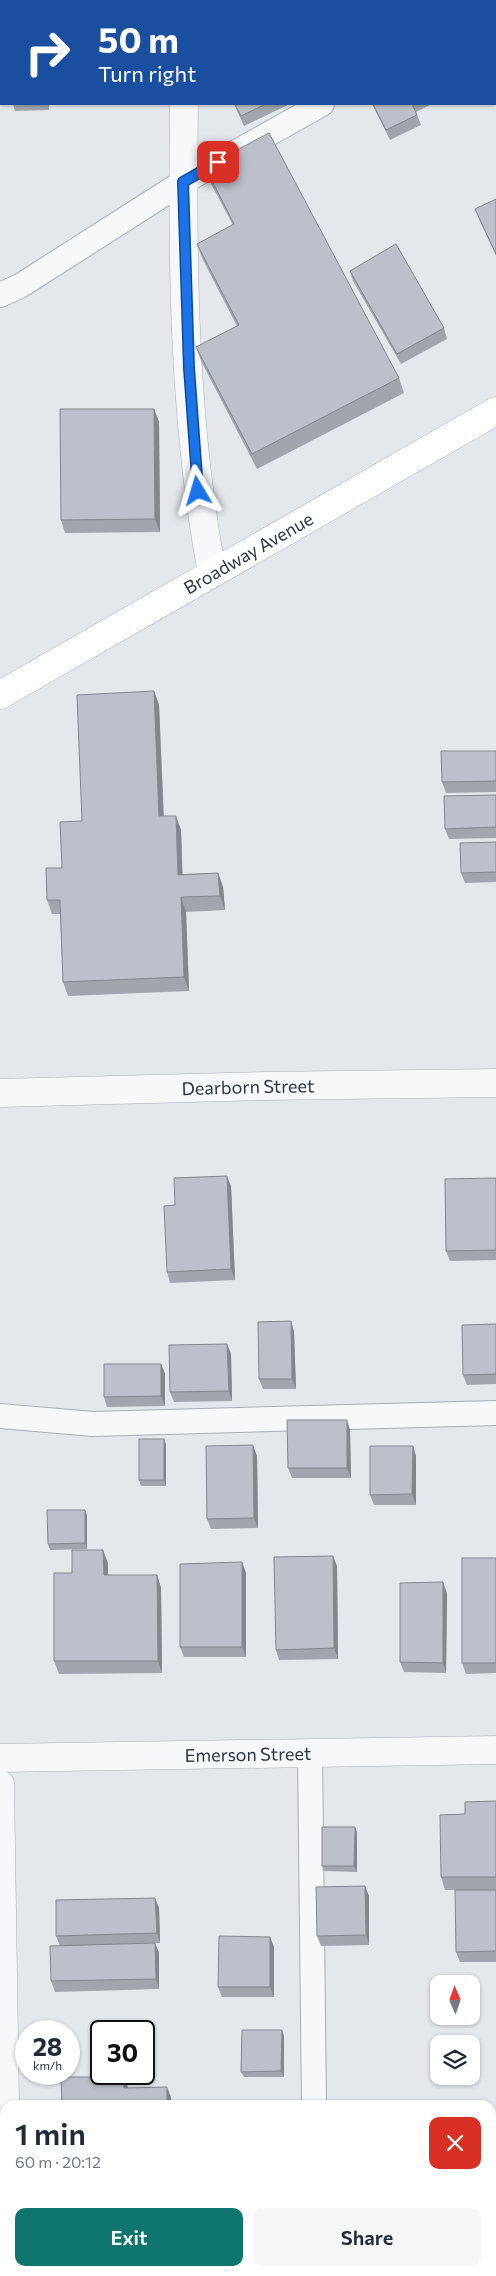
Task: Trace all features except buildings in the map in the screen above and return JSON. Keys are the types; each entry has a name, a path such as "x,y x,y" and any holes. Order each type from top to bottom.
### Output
{"main road":[{"name":"Broadway Avenue","path":"0,695 496,411"}],"street":[{"path":"184,105 183,182 194,455 200,509 212,574"},
{"name":"Dearborn Street","path":"0,1093 264,1086 496,1083"},
{"name":"Emerson Street","path":"0,1758 496,1750"},
{"path":"0,1784 5,2100"}],"lane":[{"path":"0,295 20,286 183,182 320,105"},
{"path":"0,1416 93,1424 496,1413"},
{"path":"310,1753 314,2100"}],"route":[{"path":"198,491 189,368 183,182 218,162"}]}
